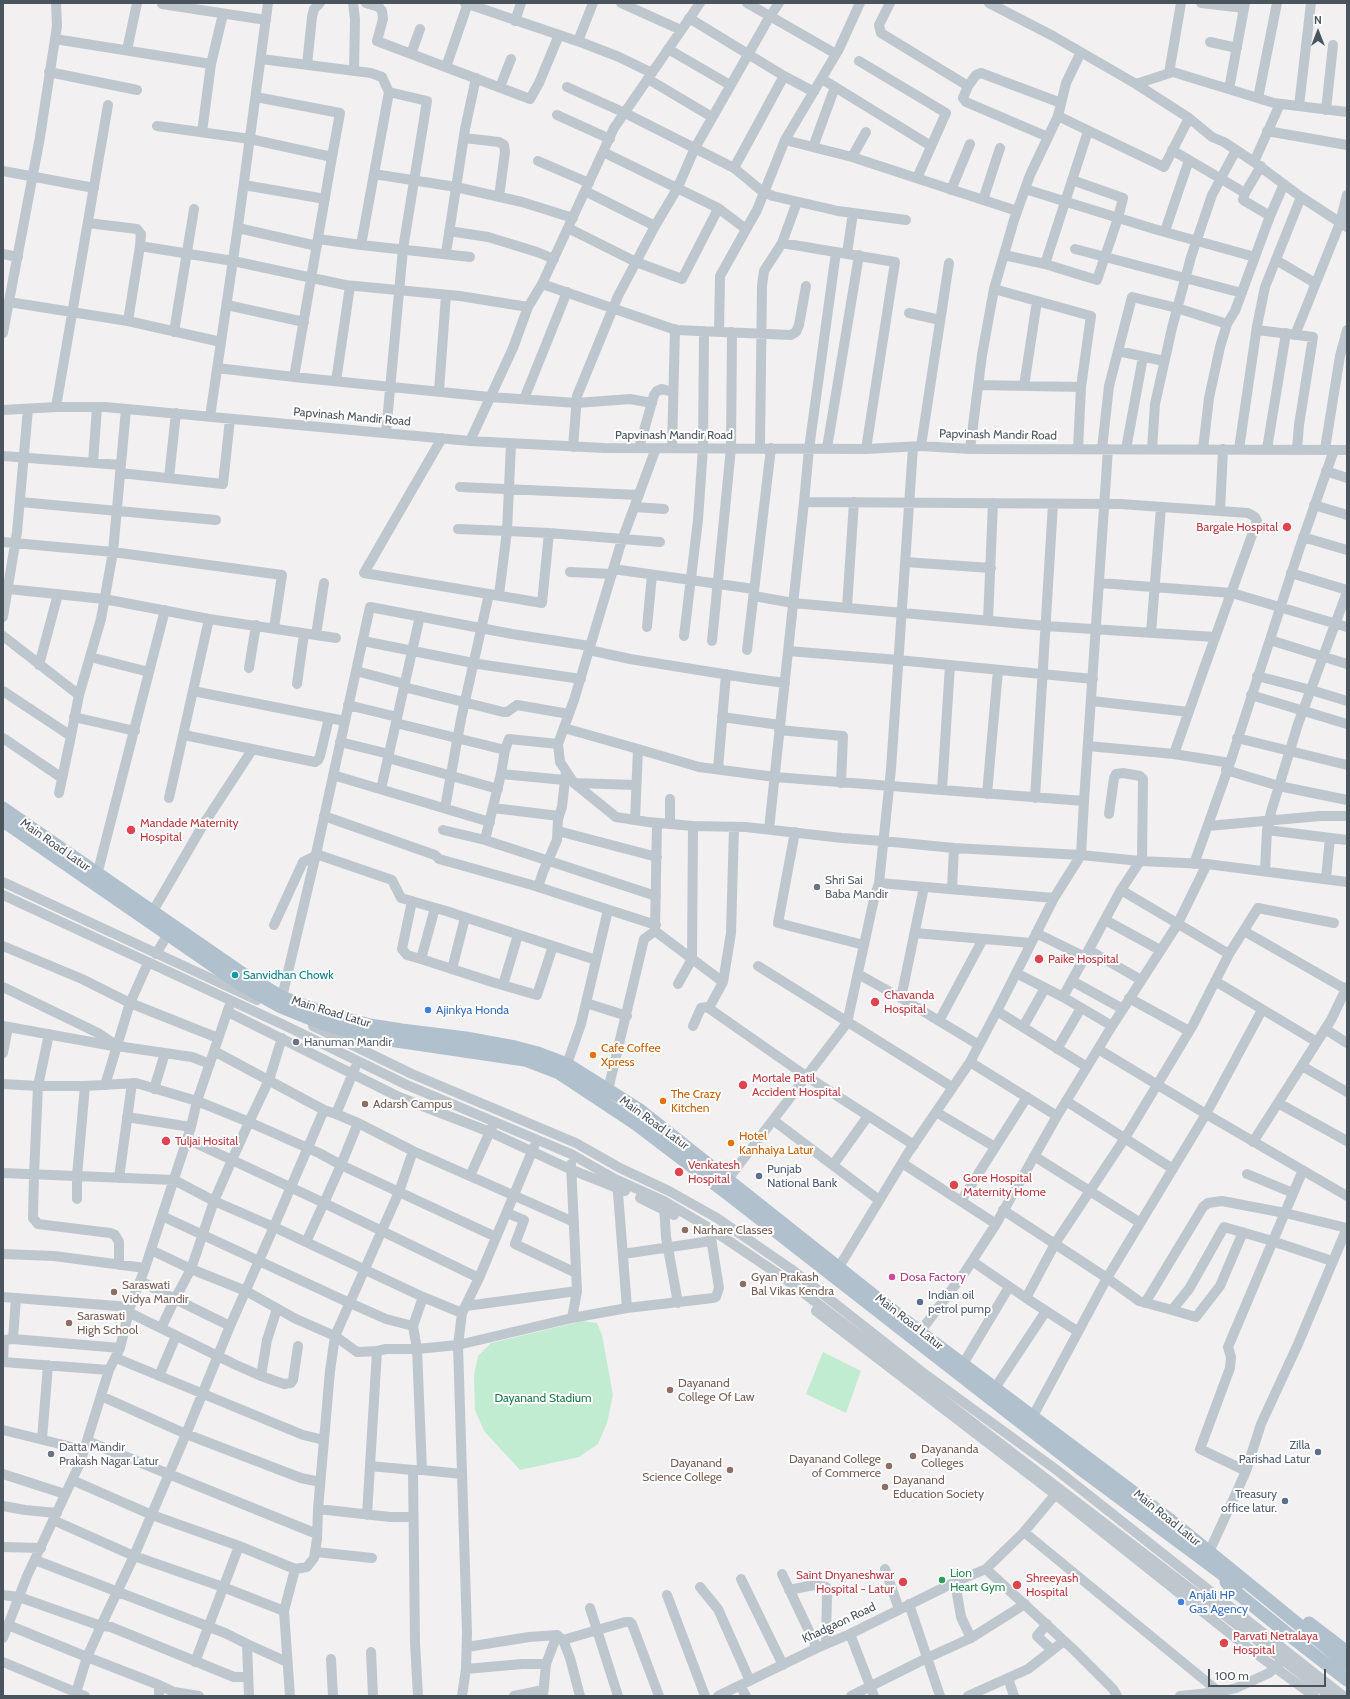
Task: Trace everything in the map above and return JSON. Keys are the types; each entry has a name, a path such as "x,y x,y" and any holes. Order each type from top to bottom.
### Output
{"main road":[{"name":"Main Road Latur","path":"3,808 153,911 238,982"},
{"name":"Main Road Latur","path":"3,821 238,982 281,1005 323,1024 369,1037 525,1060 559,1073 636,1124 1082,1470 1220,1567 1347,1664"},
{"name":"Main Road Latur","path":"281,1005 328,1014 370,1025 515,1047 538,1053 567,1064 640,1110 920,1332 1169,1519 1209,1552 1220,1567 1347,1671"},
{"path":"1220,1567 1247,1575 1347,1652"},
{"path":"1220,1567 1231,1588 1347,1680"}],"street":[{"path":"3,333 33,176 57,26 56,3"},
{"path":"127,50 137,3"},
{"path":"210,417 238,228 268,3"},
{"path":"307,65 312,17 314,9 320,3"},
{"path":"353,3 355,19 354,71"},
{"path":"366,3 379,7 382,11 382,19 377,41 530,99 539,83 559,35"},
{"path":"446,67 466,3 515,21 578,41 619,57 712,118"},
{"path":"515,21 521,3"},
{"path":"578,41 593,3"},
{"path":"621,3 681,30"},
{"path":"470,441 513,348 528,307 542,284 603,152 625,113 700,3"},
{"path":"747,3 836,54"},
{"path":"573,447 577,396 614,308 654,226 677,189 695,148 730,84 779,3"},
{"path":"719,332 720,276 757,210 785,140 836,54 860,3"},
{"path":"890,3 879,25 881,33 968,86"},
{"path":"989,3 1053,36 1136,84 1189,118 1212,137 1224,142 1257,164 1301,197 1344,225"},
{"path":"1169,73 1181,3"},
{"path":"1201,3 1245,6 1229,89"},
{"path":"1258,98 1277,3"},
{"path":"1299,106 1311,3"},
{"path":"162,4 181,5 223,14 266,20"},
{"path":"202,132 211,64 223,14"},
{"path":"689,18 784,76 814,92"},
{"path":"411,54 420,29"},
{"path":"55,39 211,64"},
{"path":"1210,42 1237,48"},
{"path":"1326,110 1333,45"},
{"path":"668,49 730,84"},
{"path":"970,449 978,385 994,289 1025,189 1058,116 1066,83 1081,52"},
{"path":"261,59 372,73 382,77 389,92 361,245"},
{"path":"500,87 511,59"},
{"path":"859,61 946,112 917,178"},
{"path":"49,72 137,90"},
{"path":"1136,84 1173,72 1280,104 1347,112"},
{"path":"1048,137 966,102 963,98 968,86 976,75 981,73 1061,103"},
{"path":"734,168 784,76"},
{"path":"446,253 464,138 476,78"},
{"path":"822,79 931,146"},
{"path":"567,87 625,113 734,168 763,192 772,196 853,213 906,220"},
{"path":"813,147 835,87"},
{"path":"386,433 403,248 427,101 389,92"},
{"path":"256,97 340,114 294,377"},
{"path":"1270,216 1243,200 1257,164 1267,131 1280,104"},
{"path":"56,407 108,105"},
{"path":"557,115 610,139"},
{"path":"1058,116 1164,167 1189,118"},
{"path":"157,126 250,139 332,157"},
{"path":"1045,264 1088,131"},
{"path":"1267,131 1347,145"},
{"path":"852,157 866,132"},
{"path":"464,138 499,142 504,145 505,152 499,197"},
{"path":"785,140 852,157 1017,211"},
{"path":"952,190 970,144"},
{"path":"983,200 1000,148"},
{"path":"1172,150 1245,193"},
{"path":"1152,449 1155,404 1164,361 1185,278 1212,195 1236,150"},
{"path":"603,152 718,208 746,229"},
{"path":"1164,231 1189,160"},
{"path":"538,161 587,187 654,226"},
{"path":"3,171 94,188"},
{"path":"374,174 456,187 522,202 573,218"},
{"path":"1004,254 1045,264 1097,280 1118,218 1123,198 1072,180"},
{"path":"1203,449 1209,398 1220,347 1227,324 1235,311 1270,216 1284,184"},
{"path":"244,185 325,199"},
{"path":"1025,189 1118,218 1255,257"},
{"path":"1267,449 1291,334 1344,225 1347,195"},
{"path":"1239,449 1265,287 1301,197"},
{"path":"760,448 761,334 764,271 782,243 797,202"},
{"path":"568,228 636,262 682,279 718,208"},
{"path":"174,332 194,209"},
{"path":"769,829 809,449 841,253 853,213"},
{"path":"88,223 137,229 141,234 128,321"},
{"path":"238,228 317,242 403,248 470,257"},
{"path":"449,231 488,237 537,252 554,259"},
{"path":"782,243 895,262 866,448"},
{"path":"140,246 186,255 233,261 350,286 460,296 528,307"},
{"path":"1075,249 1242,293"},
{"path":"3,254 18,257"},
{"path":"827,448 859,256"},
{"path":"1276,260 1315,283"},
{"path":"728,1179 847,1022 874,899 879,883 889,786 910,502 917,446 949,263"},
{"path":"542,284 674,329 791,335 796,332 799,325 806,286"},
{"path":"336,381 350,286"},
{"path":"994,289 1091,316 1081,387 1078,449"},
{"path":"524,399 567,292"},
{"path":"439,391 446,295"},
{"path":"839,1267 914,1145 970,1062 998,1011 1054,898 1081,855 1105,504 1106,401 1132,297 1177,308 1227,324"},
{"path":"1024,386 1037,301"},
{"path":"9,302 128,321 221,342"},
{"path":"227,305 304,322"},
{"path":"909,313 940,320"},
{"path":"672,448 674,329"},
{"path":"1257,330 1313,337 1299,425 1297,449"},
{"path":"1194,864 1228,767 1326,471 1330,449 1340,356 1347,330"},
{"path":"684,636 698,520 703,448 704,331"},
{"path":"712,641 731,448 732,332"},
{"path":"1118,351 1164,361"},
{"path":"1126,449 1144,356"},
{"path":"217,368 490,397 577,403 630,399 652,403"},
{"path":"978,385 1081,387"},
{"path":"639,448 657,390 662,389 673,392"},
{"name":"Papvinash Mandir Road","path":"3,410 56,407 97,407 470,441 573,447 809,449 917,446 970,449 1347,450"},
{"path":"93,463 97,407"},
{"path":"3,617 15,544 28,409"},
{"path":"59,793 79,695 101,619 113,552 126,409"},
{"path":"169,478 176,413"},
{"path":"3,456 93,463 169,478 223,484 230,419"},
{"path":"442,438 364,573 542,602 549,533"},
{"path":"445,808 465,703 482,628 494,594 506,531 511,444"},
{"path":"656,448 622,540 581,679 558,744 560,762 568,778 616,817 657,823 769,829 842,838 883,840 954,848 1207,864 1326,878 1347,882"},
{"path":"747,650 770,448"},
{"path":"1220,511 1223,449"},
{"path":"1326,471 1347,478"},
{"path":"460,487 639,495"},
{"path":"20,502 216,520"},
{"path":"804,502 1105,504 1248,513 1255,517 1257,521 1174,754"},
{"path":"847,607 854,502"},
{"path":"988,620 993,504"},
{"path":"1035,798 1053,504"},
{"path":"1314,505 1347,515"},
{"path":"635,507 664,509"},
{"path":"1151,633 1161,507"},
{"path":"458,529 549,533 660,542"},
{"path":"1303,537 1347,550"},
{"path":"3,542 113,552 282,575 274,628"},
{"path":"906,562 990,568"},
{"path":"570,572 613,572 652,575 690,582 718,585 793,602 1046,626 1215,637"},
{"path":"1265,871 1268,825 1279,786 1303,711 1347,590 1291,573"},
{"path":"647,627 652,575"},
{"path":"316,635 324,583"},
{"path":"1100,583 1232,593 1347,627"},
{"path":"8,589 104,599 304,634 336,638"},
{"path":"39,665 58,594"},
{"path":"276,1022 316,855 370,607 589,648 630,659 785,683"},
{"path":"97,874 135,731 164,610"},
{"path":"381,789 420,616"},
{"path":"169,798 209,618"},
{"path":"249,668 256,625"},
{"path":"297,684 304,634"},
{"path":"3,636 79,695"},
{"path":"1270,640 1347,664"},
{"path":"362,641 475,663 581,679"},
{"path":"788,651 1093,679"},
{"path":"90,657 149,672"},
{"path":"942,790 950,665"},
{"path":"987,794 998,670"},
{"path":"356,671 404,686 503,712 507,712 517,705 569,714"},
{"path":"718,769 726,674"},
{"path":"1257,676 1347,701"},
{"path":"193,691 345,721"},
{"path":"1251,695 1347,724"},
{"path":"5,696 71,736"},
{"path":"1092,701 1188,712"},
{"path":"348,705 458,739 505,750"},
{"path":"74,717 135,731"},
{"path":"722,717 842,736 841,783"},
{"path":"184,735 315,762 320,756 329,718"},
{"path":"564,728 699,767 775,777 841,783 1035,798 1084,800"},
{"path":"3,738 62,778"},
{"path":"1237,738 1347,765"},
{"path":"485,840 498,788 505,750 509,739 558,744"},
{"path":"340,742 498,788"},
{"path":"1088,746 1174,754 1228,767 1279,786 1347,800"},
{"path":"636,820 638,749"},
{"path":"153,911 204,825 252,750"},
{"path":"1063,998 1121,890 1141,861 1143,779 1140,776 1123,773 1116,774 1114,778 1109,814"},
{"path":"501,774 568,778 636,785"},
{"path":"333,775 490,822"},
{"path":"538,887 557,840 559,816 568,778"},
{"path":"670,799 670,824"},
{"path":"493,808 559,816"},
{"path":"324,816 435,855 440,859 538,887 608,910 655,928 692,959 723,982"},
{"path":"1208,826 1268,825 1320,816 1347,816"},
{"path":"608,1090 627,1016 644,939 655,928 657,823"},
{"path":"1268,825 1330,838 1347,840"},
{"path":"678,984 692,959 693,826"},
{"path":"709,1008 723,982 731,933 734,827"},
{"path":"443,830 485,840 656,896"},
{"path":"558,831 657,857"},
{"path":"795,832 778,924 864,945"},
{"path":"1326,878 1330,838"},
{"path":"952,889 954,848"},
{"path":"274,925 303,862 316,855 392,880 401,898 596,960"},
{"path":"920,1332 972,1261 996,1224 1066,1101 1129,998 1177,924 1207,864"},
{"path":"3,882 156,954 238,982 364,1050 412,1074 542,1128 676,1194 717,1218 805,1279 922,1372 1070,1480 1283,1660 1330,1696"},
{"path":"879,883 1054,898"},
{"path":"901,998 924,887"},
{"path":"1121,890 1229,954"},
{"path":"3,895 407,1084 571,1154 616,1183"},
{"path":"412,901 402,949 407,955 537,995 553,946"},
{"path":"421,959 435,908"},
{"path":"1026,1298 1055,1244 1125,1139 1189,1032 1229,954 1258,908 1334,923"},
{"path":"567,1064 581,1024 608,910"},
{"path":"452,969 465,918"},
{"path":"1105,920 1160,950"},
{"path":"1244,931 1347,989 1317,1042 1253,1142"},
{"path":"915,933 983,939 1034,938 1087,953 1141,980"},
{"path":"156,954 168,934"},
{"path":"503,985 518,935"},
{"path":"939,1021 983,939"},
{"path":"3,946 82,979 130,1003 218,1038"},
{"path":"105,1085 130,1003 148,963"},
{"path":"758,966 952,1087"},
{"path":"1016,973 1112,1026"},
{"path":"858,974 979,1045"},
{"path":"1072,981 1123,1009"},
{"path":"1215,981 1317,1042"},
{"path":"3,1638 5,1626 72,1480 109,1370 120,1348 129,1309 151,1250 191,1127 197,1101 238,982"},
{"path":"3,986 98,1033 117,1046"},
{"path":"1023,1027 1045,988"},
{"path":"1129,998 1189,1032"},
{"path":"586,1003 627,1016"},
{"path":"693,1026 701,1008 709,1008 806,1076 914,1145"},
{"path":"1057,1049 1081,1008"},
{"path":"1033,1416 1077,1331 1139,1222 1206,1114 1262,1010"},
{"path":"998,1011 1087,1067"},
{"path":"228,1012 399,1097 490,1132 572,1170 616,1183 664,1205 797,1288 1058,1492 1241,1642 1283,1660 1344,1696"},
{"path":"3,1053 5,1026 117,1046 192,1057 210,1064"},
{"path":"1324,1029 1347,1043"},
{"path":"49,1034 38,1086 33,1218 35,1222 43,1225 110,1233 115,1235 119,1242 118,1265"},
{"path":"336,1114 369,1037"},
{"path":"161,1328 191,1269 214,1201 269,1080 282,1038"},
{"path":"1098,1049 1253,1142 1347,1196"},
{"path":"214,1051 324,1110 358,1123 413,1151 574,1222"},
{"path":"154,1089 164,1053"},
{"path":"970,1062 1057,1116"},
{"path":"1302,1066 1347,1092"},
{"path":"119,1178 132,1083"},
{"path":"3,1084 85,1086 136,1083 197,1101 307,1148 496,1237"},
{"path":"78,1199 77,1176 85,1086"},
{"path":"961,1201 1027,1097"},
{"path":"1066,1101 1173,1169"},
{"path":"1278,1103 1347,1141"},
{"path":"3,1662 78,1695 87,1657 170,1475 230,1326 324,1110"},
{"path":"936,1112 995,1147"},
{"path":"833,1165 868,1116"},
{"path":"128,1117 191,1127"},
{"path":"773,1120 879,1200"},
{"path":"470,1176 495,1121"},
{"path":"306,1242 341,1165 358,1123"},
{"path":"462,1696 466,1669 467,1647 458,1345 464,1310 507,1213 542,1128"},
{"path":"187,1139 382,1230 479,1278"},
{"path":"72,1480 152,1515 239,1546 295,1569 307,1567 314,1558 316,1552 320,1482 330,1371 335,1336 399,1192 413,1151"},
{"path":"571,1154 577,1291 572,1318"},
{"path":"1034,1156 1139,1222"},
{"path":"902,1164 996,1224"},
{"path":"1246,1471 1200,1449 1230,1368 1231,1357 1228,1347 1303,1170"},
{"path":"3,1173 174,1180 214,1201 274,1227 423,1297 464,1310 577,1291"},
{"path":"1247,1174 1294,1193"},
{"path":"616,1183 627,1308"},
{"path":"1145,1303 1203,1207 1208,1203 1222,1202 1285,1213 1347,1228 1298,1344 1260,1424 1246,1471 1209,1552"},
{"path":"664,1205 668,1247 678,1303"},
{"path":"1003,1210 1107,1278 1139,1301 1196,1317 1220,1286 1243,1232"},
{"path":"507,1213 524,1220 515,1244 576,1273"},
{"path":"162,1216 386,1319 413,1326"},
{"path":"1172,1310 1189,1288 1224,1227 1273,1241 1332,1261"},
{"path":"623,1254 668,1247 711,1235"},
{"path":"151,1250 191,1269 246,1291 277,1309 335,1336 357,1352 458,1345 572,1318 627,1308 678,1303 716,1297 719,1288 711,1235"},
{"path":"711,1235 790,1290 862,1348 1058,1492"},
{"path":"3,1254 54,1256 145,1268"},
{"path":"972,1261 1077,1331"},
{"path":"797,1288 805,1279"},
{"path":"140,1282 230,1326"},
{"path":"963,1364 1009,1287"},
{"path":"3,1297 129,1309 176,1336 261,1376 284,1384 291,1383 294,1380 298,1346"},
{"path":"418,1696 415,1643 413,1517 417,1470 417,1349 413,1326 423,1297"},
{"path":"16,1298 3,1362 109,1370"},
{"path":"261,1376 267,1340 277,1309"},
{"path":"996,1388 1046,1311"},
{"path":"159,1376 176,1336"},
{"path":"7,1340 120,1348"},
{"path":"367,1514 377,1351"},
{"path":"116,1358 303,1435 324,1440"},
{"path":"42,1439 48,1365"},
{"path":"101,1396 186,1434 301,1478 320,1482"},
{"path":"3,1430 42,1439 85,1445 170,1475 317,1534"},
{"name":"Khadgaon Road","path":"718,1696 735,1691 750,1681 822,1646 850,1634 955,1582 986,1569 1024,1532 1058,1492 1092,1460"},
{"path":"370,1466 462,1474"},
{"path":"3,1474 65,1494"},
{"path":"3,1506 55,1516 134,1556 223,1587 284,1611"},
{"path":"318,1509 390,1517 413,1517"},
{"path":"1024,1532 1219,1692"},
{"path":"195,1662 239,1546"},
{"path":"3,1547 40,1548"},
{"path":"316,1552 372,1558"},
{"path":"35,1560 207,1627 287,1662"},
{"path":"290,1696 284,1611 295,1569"},
{"path":"885,1569 899,1609"},
{"path":"986,1569 1064,1640 1113,1689 1117,1696"},
{"path":"782,1574 789,1590 822,1646"},
{"path":"741,1579 783,1665"},
{"path":"955,1582 961,1617 971,1638"},
{"path":"789,1590 814,1585 826,1587 828,1593 822,1646"},
{"path":"700,1587 718,1609 750,1681"},
{"path":"3,1595 19,1597 102,1626 111,1627 234,1677 248,1677"},
{"path":"667,1595 705,1696"},
{"path":"909,1604 940,1696"},
{"path":"851,1696 873,1691 927,1658 971,1638 1025,1604"},
{"path":"590,1608 618,1696"},
{"path":"467,1647 528,1637 560,1638 625,1622 632,1624 659,1696"},
{"path":"1047,1624 1037,1636 1052,1650"},
{"path":"5,1626 174,1692 199,1696"},
{"path":"850,1634 873,1691"},
{"path":"516,1696 543,1693 546,1664 560,1638"},
{"path":"560,1638 570,1658 580,1696"},
{"path":"968,1696 1028,1669 1064,1640"},
{"path":"247,1644 249,1696"},
{"path":"371,1652 374,1696"},
{"path":"331,1659 333,1696"},
{"path":"1180,1696 1219,1692 1236,1688 1269,1673 1283,1660"},
{"path":"1283,1660 1314,1696"},
{"path":"466,1669 515,1664 546,1664"},
{"path":"1008,1678 1014,1696"},
{"path":"159,1686 159,1696"},
{"path":"735,1691 746,1696"}],"green space":[{"name":"Dayanand Stadium","path":"583,1321 597,1323 602,1335 613,1395 607,1423 598,1444 579,1457 520,1470 484,1431 475,1410 474,1375 478,1356 491,1343"},
{"path":"823,1352 861,1371 846,1413 806,1394"}],"place":[{"name":"Bargale Hospital","path":"1287,527"},
{"name":"Mandade Maternity Hospital","path":"131,830"},
{"name":"Shri Sai Baba Mandir","path":"817,887"},
{"name":"Paike Hospital","path":"1039,959"},
{"name":"Sanvidhan Chowk","path":"235,975"},
{"name":"Chavanda Hospital","path":"875,1002"},
{"name":"Ajinkya Honda","path":"428,1010"},
{"name":"Hanuman Mandir","path":"296,1042"},
{"name":"Cafe Coffee Xpress","path":"593,1055"},
{"name":"Mortale Patil Accident Hospital","path":"743,1085"},
{"name":"The Crazy Kitchen","path":"663,1101"},
{"name":"Adarsh Campus","path":"365,1104"},
{"name":"Tuljai Hosital","path":"166,1141"},
{"name":"Hotel Kanhaiya Latur","path":"731,1143"},
{"name":"Venkatesh Hospital","path":"679,1172"},
{"name":"Punjab National Bank","path":"759,1176"},
{"name":"Gore Hospital Maternity Home","path":"954,1185"},
{"name":"Narhare Classes","path":"685,1230"},
{"name":"Dosa Factory","path":"892,1277"},
{"name":"Gyan Prakash Bal Vikas Kendra","path":"743,1284"},
{"name":"Saraswati Vidya Mandir","path":"114,1292"},
{"name":"Indian oil petrol pump","path":"920,1302"},
{"name":"Saraswati High School","path":"69,1323"},
{"name":"Dayanand College Of Law","path":"670,1390"},
{"name":"Zilla Parishad Latur","path":"1318,1452"},
{"name":"Datta Mandir Prakash Nagar Latur","path":"51,1454"},
{"name":"Dayananda Colleges","path":"913,1456"},
{"name":"Dayanand College of Commerce","path":"889,1466"},
{"name":"Dayanand Science College","path":"730,1470"},
{"name":"Dayanand Education Society","path":"885,1487"},
{"name":"Treasury office latur.","path":"1285,1501"},
{"name":"Lion Heart Gym","path":"942,1580"},
{"name":"Saint Dnyaneshwar Hospital - Latur","path":"903,1582"},
{"name":"Shreeyash Hospital","path":"1017,1585"},
{"name":"Anjali HP Gas Agency","path":"1181,1602"},
{"name":"Parvati Netralaya Hospital","path":"1224,1643"}]}
